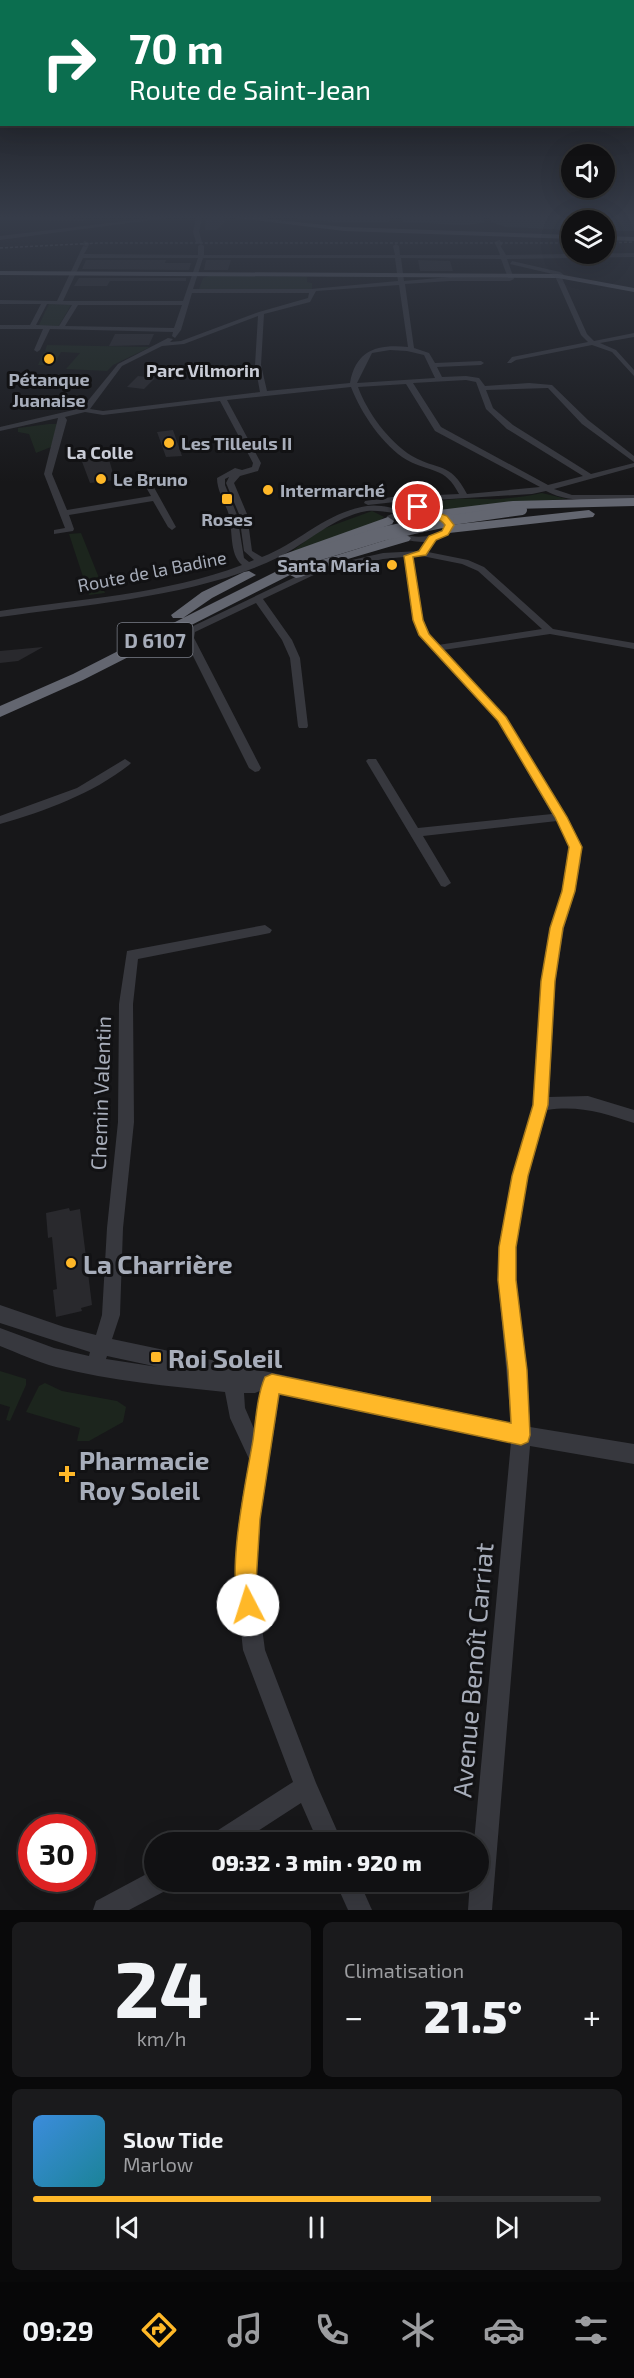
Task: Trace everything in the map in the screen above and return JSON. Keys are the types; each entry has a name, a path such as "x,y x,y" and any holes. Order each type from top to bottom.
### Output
{"highway":[{"name":"D 6107","path":"0,702 57,678 169,620 303,560 399,533 445,524 523,512 634,502"},
{"path":"439,514 513,505 634,502"},
{"name":"D 6107","path":"523,512 634,509"},
{"path":"449,529 634,509"},
{"path":"169,620 207,596 274,562 389,516"},
{"path":"184,625 263,588 336,558 405,538"},
{"name":"D 6107","path":"0,712 47,693 184,625 303,560"}],"street":[{"path":"33,327 44,305"},
{"path":"61,328 75,305"},
{"path":"0,429 62,418 99,408 125,372 175,337 185,305"},
{"path":"0,327 61,328 175,337 182,343 261,314 293,305"},
{"path":"404,305 411,348"},
{"path":"572,305 585,335 593,343 614,351 634,374"},
{"path":"261,314 258,365 264,394"},
{"path":"37,350 47,328"},
{"path":"509,362 514,358 634,335"},
{"path":"88,411 120,365 161,347"},
{"path":"353,384 370,353 380,349 411,348 427,354 439,378"},
{"path":"432,364 481,363"},
{"path":"114,371 125,372"},
{"path":"88,411 223,400 353,384 466,378 478,380 490,409 510,427 590,476"},
{"path":"408,381 438,429 558,494 572,497 634,497"},
{"path":"353,384 386,438 411,458 452,475 464,496"},
{"path":"483,388 550,386 585,422 634,460"},
{"path":"223,400 257,466 238,474 231,479 230,483 243,514 248,551 262,561"},
{"path":"57,532 69,529 48,474 62,418"},
{"path":"249,567 240,559 233,515 221,485 221,478 250,466 252,456"},
{"name":"Route de la Badine","path":"302,537 313,525 351,507 392,499 514,495 634,465"},
{"path":"147,482 172,527"},
{"name":"Route de la Badine","path":"0,614 141,593 219,577 276,555 330,520 369,508 389,516 424,508 427,500 447,497"},
{"path":"64,513 156,498"},
{"path":"255,768 189,634 190,631 315,571 383,556 408,556 449,529 448,521 439,514 424,508"},
{"path":"233,515 243,514"},
{"path":"389,516 391,531 481,569 550,631"},
{"name":"Avenue Benoît Carriat","path":"408,556 418,620 424,635 473,685 502,719 561,817 575,847 568,895 557,928 548,981 540,1105 520,1176 507,1247 507,1280 517,1370 521,1435 480,1910"},
{"path":"257,597 287,640 295,658 303,726"},
{"path":"436,648 550,631 634,646"},
{"path":"372,761 445,883"},
{"path":"0,820 68,798 106,779 125,763"},
{"path":"414,833 561,817"},
{"name":"Chemin Valentin","path":"95,1366 111,1315 115,1228 126,1122 126,1004 132,955 265,930"},
{"path":"540,1105 566,1100 599,1104 634,1117"},
{"path":"4,1318 237,1380"},
{"path":"0,1337 54,1357 132,1373 272,1383 521,1435 634,1454"},
{"path":"237,1380 235,1402 258,1457"},
{"path":"272,1383 265,1430 258,1457 250,1519 246,1583 254,1650 326,1832"},
{"path":"236,1832 306,1787"},
{"path":"105,1910 144,1889"},
{"path":"352,1892 360,1910"}],"shaded area":[{"path":"48,305 71,305 58,327 38,327"},
{"path":"47,345 150,347 113,365 107,371 66,369 80,353 61,352 54,365 38,365 44,352 54,352 45,351"},
{"path":"58,424 51,447 36,453 29,434 18,432 18,428"},
{"path":"542,493 567,499 515,502 443,511 431,509 430,506 444,500 500,499"},
{"path":"372,511 384,517 379,522 291,552 320,530"},
{"path":"81,533 105,593 89,595 69,534"},
{"path":"0,1371 26,1379 26,1385 10,1421 6,1420 10,1407 0,1404"},
{"path":"45,1383 62,1391 117,1401 126,1407 123,1422 89,1441 77,1441 80,1428 26,1412 39,1386"}],"building":[{"path":"115,334 154,334 149,345 109,346"},
{"path":"138,376 155,378 144,389 127,387"},
{"name":"Les Tilleuls II","path":"173,430 182,456 166,457 157,432"},
{"path":"108,456 115,480 90,483 81,459"},
{"path":"43,647 18,661 0,663 0,651"},
{"name":"La Charrière","path":"69,1208 70,1211 80,1209 92,1305 81,1308 82,1311 56,1317 53,1290 57,1289 52,1237 48,1238 46,1213"}],"place":[{"name":"Pétanque Juanaise","path":"49,359"},
{"name":"Les Tilleuls II","path":"169,443"},
{"name":"Le Bruno","path":"101,479"},
{"name":"Intermarché","path":"268,490"},
{"name":"Roses","path":"227,499"},
{"name":"Santa Maria","path":"392,565"},
{"name":"La Charrière","path":"71,1263"},
{"name":"Roi Soleil","path":"156,1357"},
{"name":"Pharmacie Roy Soleil","path":"67,1474"}],"district":[{"name":"Parc Vilmorin","path":"203,370"},
{"name":"La Colle","path":"100,452"}],"route":[{"path":"248,1605 246,1583 250,1519 258,1457 265,1430 272,1383 521,1435 517,1370 507,1280 507,1247 520,1176 540,1105 548,981 557,928 569,891 575,847 561,817 502,719 473,685 424,635 418,620 408,556 422,553 429,546 432,538 445,533 450,525 439,514 426,511 422,505 418,507"}]}
